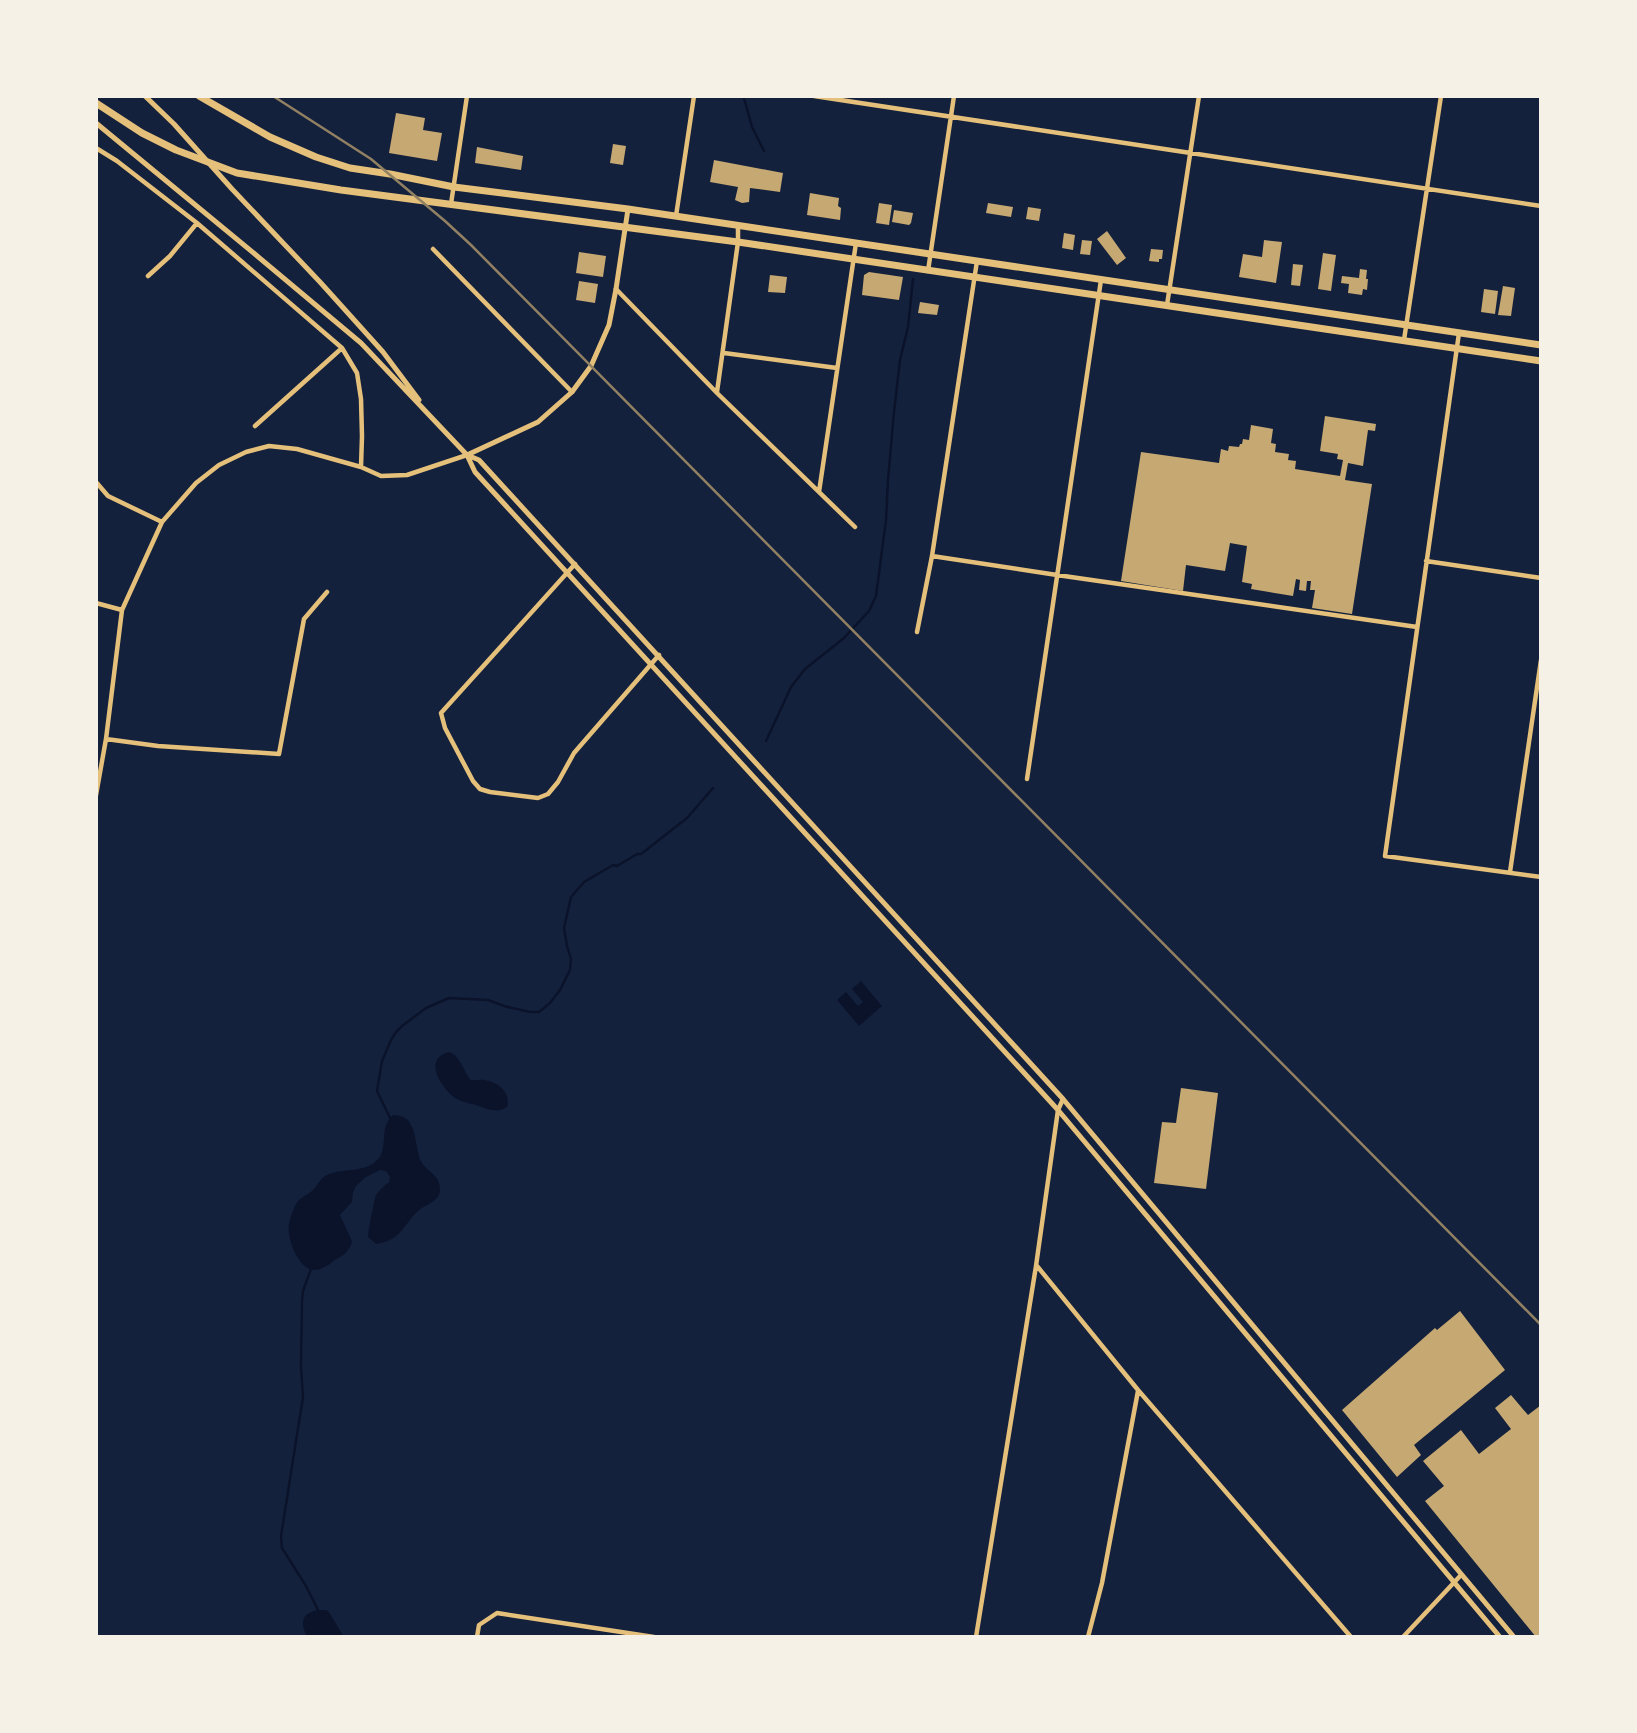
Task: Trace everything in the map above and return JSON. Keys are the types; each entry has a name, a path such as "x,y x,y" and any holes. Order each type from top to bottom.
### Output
{"main road":[{"path":"198,96 270,137 350,168 454,187 628,209 1541,345"},
{"path":"96,103 142,133 176,150 237,173 341,190 738,242 1541,361"}],"street":[{"path":"145,96 174,124 383,352 435,423"},
{"path":"451,204 467,96"},
{"path":"676,216 694,96"},
{"path":"814,96 1541,206"},
{"path":"928,271 954,96"},
{"path":"1167,305 1199,96"},
{"path":"1404,340 1441,96"},
{"path":"96,123 361,343 467,455 475,472 1058,1110 1500,1637"},
{"path":"96,148 197,223 342,348 357,373 362,424 361,467"},
{"path":"96,795 98,771 106,739 121,610 162,522 196,484 219,465 246,452 269,446 297,449 361,467 381,476 407,475 467,455 538,422 572,392 597,355 609,325 628,209"},
{"path":"148,276 170,256 197,223"},
{"path":"717,393 738,227"},
{"path":"819,492 856,243"},
{"path":"433,249 572,392"},
{"path":"917,632 932,556 977,261"},
{"path":"1027,779 1101,280"},
{"path":"616,289 717,393 855,527"},
{"path":"1459,332 1385,856 1541,877"},
{"path":"255,426 342,348"},
{"path":"724,353 837,368"},
{"path":"467,455 479,460 1063,1099 1514,1637"},
{"path":"96,482 108,496 162,522"},
{"path":"932,556 1417,627"},
{"path":"1426,561 1541,578"},
{"path":"575,564 441,713 445,728 473,782 490,792 538,798 548,794 558,782 574,752 659,655"},
{"path":"106,739 158,746 279,754 304,619 327,592"},
{"path":"96,603 121,610"},
{"path":"1510,872 1541,660"},
{"path":"902,940 910,932"},
{"path":"943,984 950,976"},
{"path":"976,1637 1036,1266 1058,1110 1063,1099"},
{"path":"1155,1225 1162,1216"},
{"path":"1036,1266 1138,1390 1351,1637"},
{"path":"1270,1362 1278,1354"},
{"path":"1088,1637 1102,1583 1138,1390"},
{"path":"1403,1637 1461,1574"},
{"path":"477,1637 479,1625 497,1613 654,1637"}],"water":[{"path":"861,981 882,1006 859,1026 837,1000 846,992 858,1006 863,1002 852,989"},
{"path":"449,1052 459,1060 471,1080 487,1080 501,1087 508,1098 507,1107 499,1110 488,1109 455,1098 440,1080 435,1067 441,1056"},
{"path":"393,1115 402,1116 412,1126 419,1157 438,1180 438,1197 418,1211 391,1240 376,1244 368,1237 373,1209 376,1195 389,1182 390,1177 386,1171 380,1170 366,1177 356,1186 352,1202 340,1215 352,1241 350,1247 326,1266 316,1270 304,1266 295,1253 290,1237 289,1224 295,1206 325,1176 373,1164 381,1154 386,1126"},
{"path":"318,1610 329,1612 344,1637 307,1637 303,1627 305,1616"}],"building":[{"path":"396,113 425,118 423,130 442,133 437,161 389,153"},
{"path":"613,144 626,146 623,165 610,163"},
{"path":"477,147 523,156 521,170 475,163"},
{"path":"714,160 783,173 780,192 750,188 749,202 735,200 738,187 710,182"},
{"path":"810,193 839,198 840,220 807,215"},
{"path":"879,203 892,205 889,225 876,223"},
{"path":"988,203 1013,207 1011,217 986,213"},
{"path":"1028,207 1041,209 1039,221 1026,219"},
{"path":"894,210 913,213 911,223 909,225 892,222"},
{"path":"1107,231 1126,258 1117,265 1097,239"},
{"path":"1064,233 1075,235 1073,250 1062,248"},
{"path":"1082,240 1092,241 1090,255 1080,254"},
{"path":"1264,240 1282,242 1276,283 1239,277 1243,254 1262,257"},
{"path":"1151,249 1163,250 1159,262 1149,261"},
{"path":"579,252 606,256 603,277 576,273"},
{"path":"1323,253 1336,255 1331,291 1318,289"},
{"path":"1293,264 1303,265 1300,286 1291,285"},
{"path":"1360,269 1367,270 1367,290 1363,289 1362,295 1348,293 1349,284 1341,283 1342,276 1359,278"},
{"path":"869,272 903,277 899,300 862,295 864,275"},
{"path":"770,275 787,277 785,293 768,292"},
{"path":"579,281 598,284 595,303 576,300"},
{"path":"1503,286 1515,288 1511,316 1498,315"},
{"path":"1484,289 1498,291 1495,314 1481,312"},
{"path":"920,302 939,305 937,315 918,313"},
{"path":"1325,416 1376,424 1375,431 1368,430 1363,466 1348,463 1345,480 1372,484 1352,614 1312,608 1315,590 1310,590 1311,581 1307,581 1306,591 1299,590 1300,580 1296,579 1293,596 1251,589 1252,584 1242,582 1247,546 1230,543 1225,571 1186,565 1183,591 1121,581 1141,452 1219,463 1221,449 1228,451 1229,446 1239,447 1243,439 1249,440 1251,425 1273,429 1271,443 1276,444 1275,452 1289,454 1288,460 1296,461 1295,469 1340,476 1343,460 1337,459 1338,454 1320,451"},
{"path":"1181,1088 1218,1093 1206,1189 1154,1183 1162,1122 1176,1123"},
{"path":"1460,1311 1505,1370 1414,1445 1421,1455 1397,1477 1342,1410 1435,1328 1437,1330"},
{"path":"1511,1395 1528,1415 1541,1405 1541,1637 1536,1637 1425,1501 1444,1486 1423,1461 1461,1430 1479,1454 1511,1429 1495,1408"}],"waterway":[{"path":"744,98 752,127 764,151"},
{"path":"766,741 791,687 805,669 844,638 869,611 876,596 886,520 900,360 908,327 913,279"},
{"path":"391,1120 377,1091 382,1061 396,1032 426,1008 449,998 488,1000 504,1006 539,1012 560,990 570,970 571,959 564,928 571,897 584,882 613,865 617,866 641,854 687,818 713,788"},
{"path":"312,1266 303,1291 303,1397 281,1536 282,1548 318,1610"}],"railway":[{"path":"273,96 371,159 471,245 1541,1325"}]}
